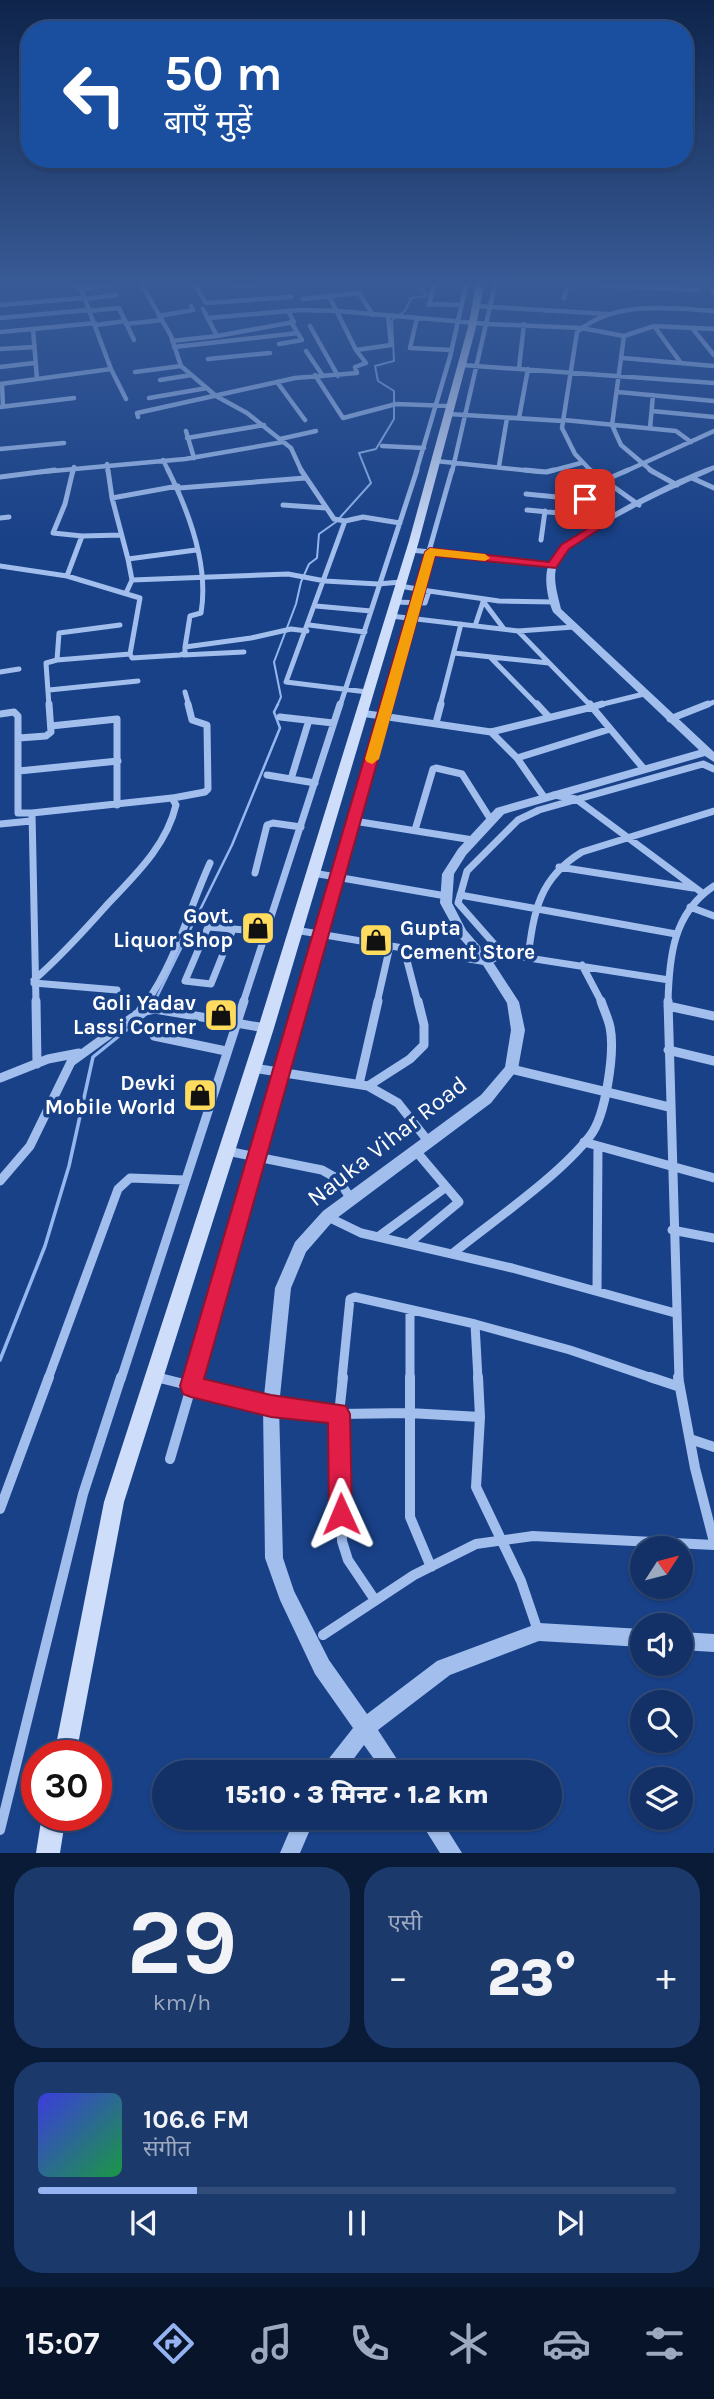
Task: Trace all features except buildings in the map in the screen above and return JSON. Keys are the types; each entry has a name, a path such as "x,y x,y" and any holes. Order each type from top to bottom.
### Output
{"main road":[{"path":"68,1740 114,1502 266,1028 401,584 436,461 445,408 466,371"},
{"path":"48,1853 51,1831"}],"street":[{"path":"36,371 37,379"},
{"path":"74,398 1,407 1,384 93,371"},
{"path":"112,371 126,399"},
{"path":"135,372 139,371"},
{"path":"187,371 216,396 264,425 291,448 305,478 326,508 340,520 363,517 400,523"},
{"path":"320,371 323,376"},
{"path":"335,371 338,376"},
{"path":"138,417 136,413 277,382 356,371"},
{"path":"0,1830 83,1494 365,632 378,584 424,448 445,408 449,371"},
{"path":"170,1459 420,589 467,415 470,371"},
{"path":"519,418 528,371"},
{"path":"565,371 714,383"},
{"path":"621,371 612,425 617,439 643,465 677,485"},
{"path":"573,372 562,428 566,441 581,463 639,505"},
{"path":"160,380 191,375"},
{"path":"315,375 343,418 397,404 445,408 467,415 676,430 691,442"},
{"path":"277,382 305,420"},
{"path":"149,398 207,388"},
{"path":"618,392 714,401"},
{"path":"650,428 653,395"},
{"path":"652,411 714,417"},
{"path":"499,466 507,418"},
{"path":"187,438 264,425"},
{"path":"603,481 643,465 714,430"},
{"path":"186,431 194,457"},
{"path":"0,477 74,467 194,457 316,431"},
{"path":"0,449 64,443"},
{"path":"382,446 424,448"},
{"path":"163,460 178,487 202,577 204,605 201,613 190,616 183,655"},
{"path":"436,461 546,472 581,463"},
{"path":"107,464 112,498 132,580 126,593"},
{"path":"74,467 65,504 54,533 82,536 121,535"},
{"path":"711,755 556,610 552,565 565,547 607,521 714,467"},
{"path":"112,498 178,487 305,478"},
{"path":"692,478 714,488"},
{"path":"526,494 588,500 592,516"},
{"path":"283,505 326,508"},
{"path":"527,510 592,516 607,521"},
{"path":"541,540 545,511"},
{"path":"0,518 9,517"},
{"path":"340,520 325,581 286,682 368,692"},
{"path":"67,576 82,536"},
{"path":"128,559 196,550"},
{"path":"411,550 552,565"},
{"path":"0,566 67,576 141,599 130,654 132,659 244,652"},
{"path":"132,580 288,574 325,581 401,584 484,600 555,602"},
{"path":"393,609 416,602 425,603 429,591"},
{"path":"475,626 484,600"},
{"path":"484,600 504,629"},
{"path":"316,606 371,611"},
{"path":"393,609 412,618 518,631 574,627"},
{"path":"436,723 461,624"},
{"path":"57,660 61,631 120,625"},
{"path":"185,647 308,628 365,632"},
{"path":"518,631 592,707 644,769"},
{"path":"454,653 549,663"},
{"path":"19,738 46,736 51,732 46,663 130,654"},
{"path":"491,658 549,718"},
{"path":"0,672 19,669"},
{"path":"49,690 138,681"},
{"path":"0,824 31,817 205,792 208,789 207,725 192,720 185,692"},
{"path":"361,713 491,732 644,694"},
{"path":"670,719 714,702"},
{"path":"0,714 17,713 18,813 31,817"},
{"path":"280,717 334,723"},
{"path":"51,726 117,719 117,804"},
{"path":"291,779 309,720"},
{"path":"517,758 610,729"},
{"path":"491,732 517,758 548,796 576,799 699,890"},
{"path":"503,954 458,903 447,874 496,816 548,796 644,769 711,755"},
{"path":"19,771 118,761"},
{"path":"453,895 467,871 518,820 576,799 703,764 714,769"},
{"path":"415,830 433,769 436,768 462,774 496,816 518,820"},
{"path":"267,775 315,783"},
{"path":"34,981 80,936 159,848 174,818 176,805 172,798"},
{"path":"527,957 540,895 564,860 714,811"},
{"path":"31,817 37,1063"},
{"path":"354,821 473,840"},
{"path":"254,873 267,825 274,823 301,827"},
{"path":"0,1181 30,1146 71,1062 142,1011 191,915 196,894 210,863"},
{"path":"559,867 699,890 714,886"},
{"path":"312,873 676,934"},
{"path":"323,1635 375,1600 476,1544 533,1536 714,1543 680,1387 670,1166 669,980 676,934 699,890"},
{"name":"Nauka Vihar Road","path":"387,1760 322,1667 286,1594 274,1558 271,1406 283,1288 300,1247 328,1216 486,1099 511,1069 517,1043 517,1018 509,993 462,933 446,903 453,895"},
{"path":"690,907 714,916"},
{"path":"233,929 211,984 185,981 206,928 211,926 266,932"},
{"path":"294,930 487,962 503,954 669,980"},
{"path":"364,1085 390,946"},
{"path":"364,1085 410,1059 424,1045 424,1025 404,948"},
{"path":"452,1254 561,1166 592,1133 605,1092 611,1057 610,1028 598,992 582,965"},
{"path":"34,981 117,990"},
{"path":"668,1006 714,1016"},
{"path":"142,1011 155,1009 266,1028"},
{"path":"154,1036 226,1051"},
{"path":"668,1050 714,1061"},
{"path":"0,1078 37,1063 82,1053"},
{"path":"252,1068 364,1085 398,1103 428,1141"},
{"path":"511,1069 669,1107"},
{"path":"584,1142 714,1178"},
{"path":"597,1291 598,1146"},
{"path":"408,1244 459,1204 459,1200 415,1150"},
{"path":"227,1151 331,1174 351,1199"},
{"path":"0,1509 118,1189 130,1178 184,1180"},
{"path":"378,1237 446,1187"},
{"path":"328,1216 361,1233 675,1312"},
{"path":"672,1230 714,1238"},
{"path":"375,1600 348,1560 342,1541 339,1414 350,1300 355,1297 475,1324 570,1350 680,1387"},
{"path":"410,1310 410,1517 431,1567"},
{"path":"475,1324 480,1417 476,1487 502,1540 539,1632"},
{"path":"155,1377 271,1406 339,1414 409,1413 480,1417"},
{"path":"690,1439 714,1447"},
{"path":"340,1760 365,1728 444,1668 539,1632 630,1637"},
{"path":"693,1641 714,1643"},
{"path":"290,1853 300,1830"},
{"path":"436,1830 452,1853"}],"waterway":[{"path":"277,706 281,697 274,662 296,604 301,582 309,564 317,558 319,534 336,522 371,483 359,453 376,449 394,419 394,391 378,381 376,371"},
{"path":"154,1003 232,845 280,728 274,712 277,706"},
{"path":"152,1007 154,1003"},
{"path":"0,1360 45,1246 69,1166 93,1057 146,1014"}],"slow traffic":[{"path":"372,759 430,552 485,558"}],"place":[{"name":"Govt. Liquor Shop","path":"258,928"},
{"name":"Gupta Cement Store","path":"376,940"},
{"name":"Goli Yadav Lassi Corner","path":"221,1015"},
{"name":"Devki Mobile World","path":"200,1095"}],"route":[{"path":"341,1514 339,1414 271,1406 191,1386 430,552 552,565 565,547 607,521 592,516 591,502 585,499"}]}
